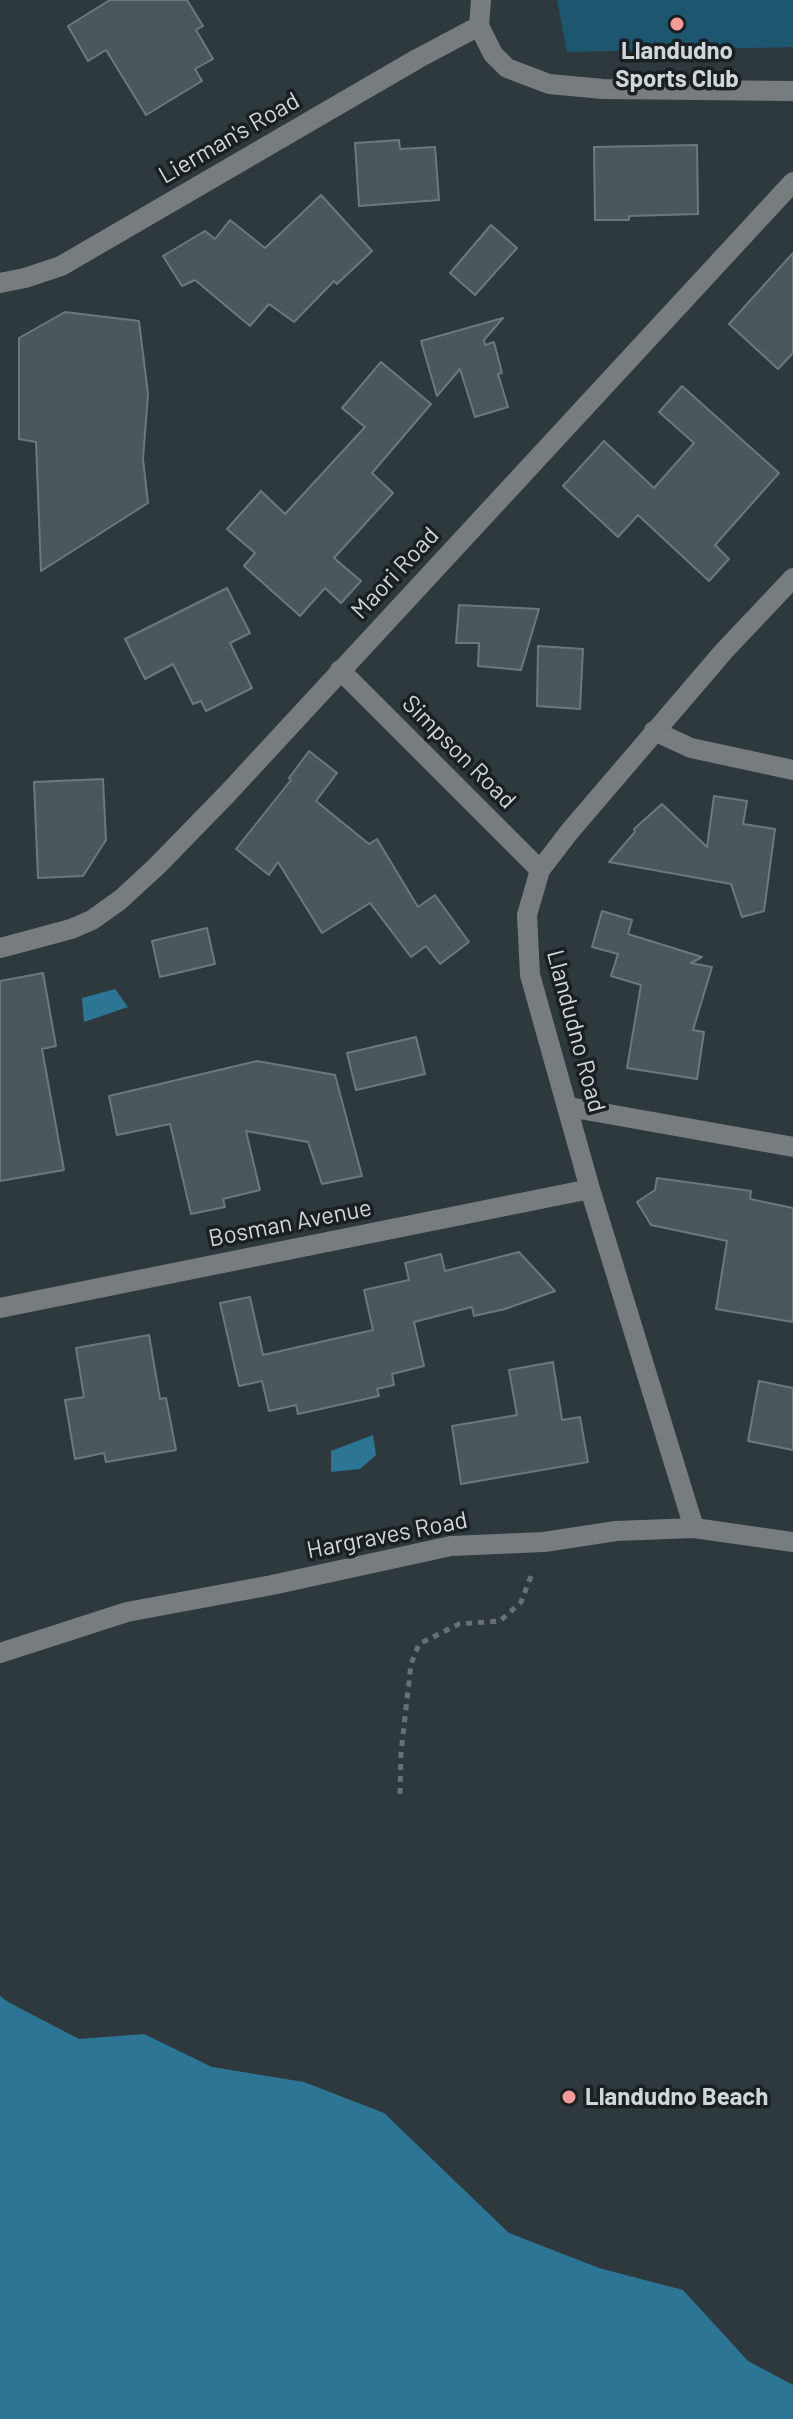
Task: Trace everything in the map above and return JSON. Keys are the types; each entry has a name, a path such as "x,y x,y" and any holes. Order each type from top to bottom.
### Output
{"street":[{"path":"481,0 479,26 493,54 507,68 549,84 603,89 793,91"},
{"name":"Lierman's Road","path":"0,283 61,266 479,26"},
{"name":"Maori Road","path":"0,948 71,929 92,920 120,900 228,793 793,182"},
{"name":"Llandudno Road","path":"694,1528 590,1189 530,975 527,915 540,870 654,731 741,631 793,578"},
{"name":"Simpson Road","path":"340,670 540,870"},
{"path":"654,731 691,748 793,770"},
{"path":"569,1107 793,1147"},
{"name":"Bosman Avenue","path":"0,1308 590,1189"},
{"name":"Hargraves Road","path":"0,1653 127,1612 272,1585 451,1546 544,1542 616,1531 694,1528 793,1542"}],"path":[{"path":"400,1794 401,1753 411,1664 419,1644 459,1624 500,1621 521,1602 544,1542"}],"shaded area":[{"name":"Llandudno Sports Club","path":"557,0 793,0 793,47 567,52"},
{"path":"115,989 128,1007 84,1022 82,998"},
{"path":"373,1435 376,1455 360,1469 331,1472 331,1451"},
{"path":"0,1996 79,2039 144,2034 212,2067 304,2082 384,2113 509,2233 599,2268 683,2290 748,2361 793,2385 793,2419 0,2419"}],"building":[{"path":"110,0 187,0 203,26 196,30 213,59 195,69 202,81 146,115 106,50 88,61 68,26"},
{"path":"399,140 400,149 435,147 439,200 359,206 355,143"},
{"path":"697,145 698,214 595,220 594,147"},
{"path":"321,195 372,251 337,284 334,281 294,322 269,304 250,326 195,280 182,286 163,256 205,231 215,239 230,220 265,248"},
{"path":"491,225 517,248 475,295 450,273"},
{"path":"793,253 793,353 778,369 729,324"},
{"path":"65,312 139,321 148,394 143,459 148,503 41,571 36,442 19,439 19,338"},
{"path":"503,318 484,340 485,345 494,342 502,373 498,374 508,407 475,417 460,369 437,396 421,341"},
{"path":"381,362 431,404 372,473 393,493 334,558 361,581 341,603 325,588 300,616 244,566 255,553 227,529 261,491 285,514 365,427 342,408"},
{"path":"682,386 779,473 715,545 729,559 709,581 638,515 618,537 563,486 604,441 654,488 694,443 659,412"},
{"path":"227,588 250,633 230,643 252,688 206,711 201,701 193,704 173,664 145,679 125,639"},
{"path":"459,605 539,609 521,670 478,666 479,643 456,643"},
{"path":"538,646 583,649 580,709 537,706"},
{"path":"309,751 337,773 316,801 369,844 377,839 418,907 435,895 469,942 440,964 426,946 411,957 370,903 322,933 278,862 269,875 236,849 291,780 289,778"},
{"path":"103,779 106,840 83,876 38,878 34,782"},
{"path":"714,796 747,801 743,824 775,829 764,911 742,917 731,884 609,862 635,832 634,829 662,804 707,847"},
{"path":"602,911 632,920 628,934 702,957 691,963 712,967 693,1030 704,1032 697,1079 627,1068 641,985 611,976 618,954 592,947"},
{"path":"207,928 215,964 160,977 152,941"},
{"path":"43,973 56,1046 42,1049 64,1170 0,1181 0,981"},
{"path":"416,1037 425,1074 356,1090 347,1053"},
{"path":"257,1061 335,1075 362,1176 322,1184 308,1142 246,1131 260,1190 223,1199 225,1207 191,1214 170,1124 117,1135 109,1096"},
{"path":"657,1178 751,1191 750,1199 793,1208 793,1322 716,1309 727,1241 651,1225 637,1202 655,1190"},
{"path":"519,1252 555,1291 505,1309 474,1316 472,1307 414,1322 424,1366 392,1374 394,1385 377,1389 379,1396 298,1414 296,1405 269,1411 262,1381 239,1386 220,1303 250,1297 263,1355 373,1330 364,1290 409,1280 405,1263 441,1254 445,1271"},
{"path":"149,1335 160,1399 166,1398 176,1450 106,1462 104,1453 75,1459 65,1400 84,1397 76,1348"},
{"path":"553,1362 562,1420 580,1417 588,1462 461,1484 452,1426 517,1415 509,1370"},
{"path":"759,1381 793,1388 793,1450 748,1441"}],"place":[{"name":"Llandudno Sports Club","path":"677,24"},
{"name":"Llandudno Beach","path":"569,2097"}]}
